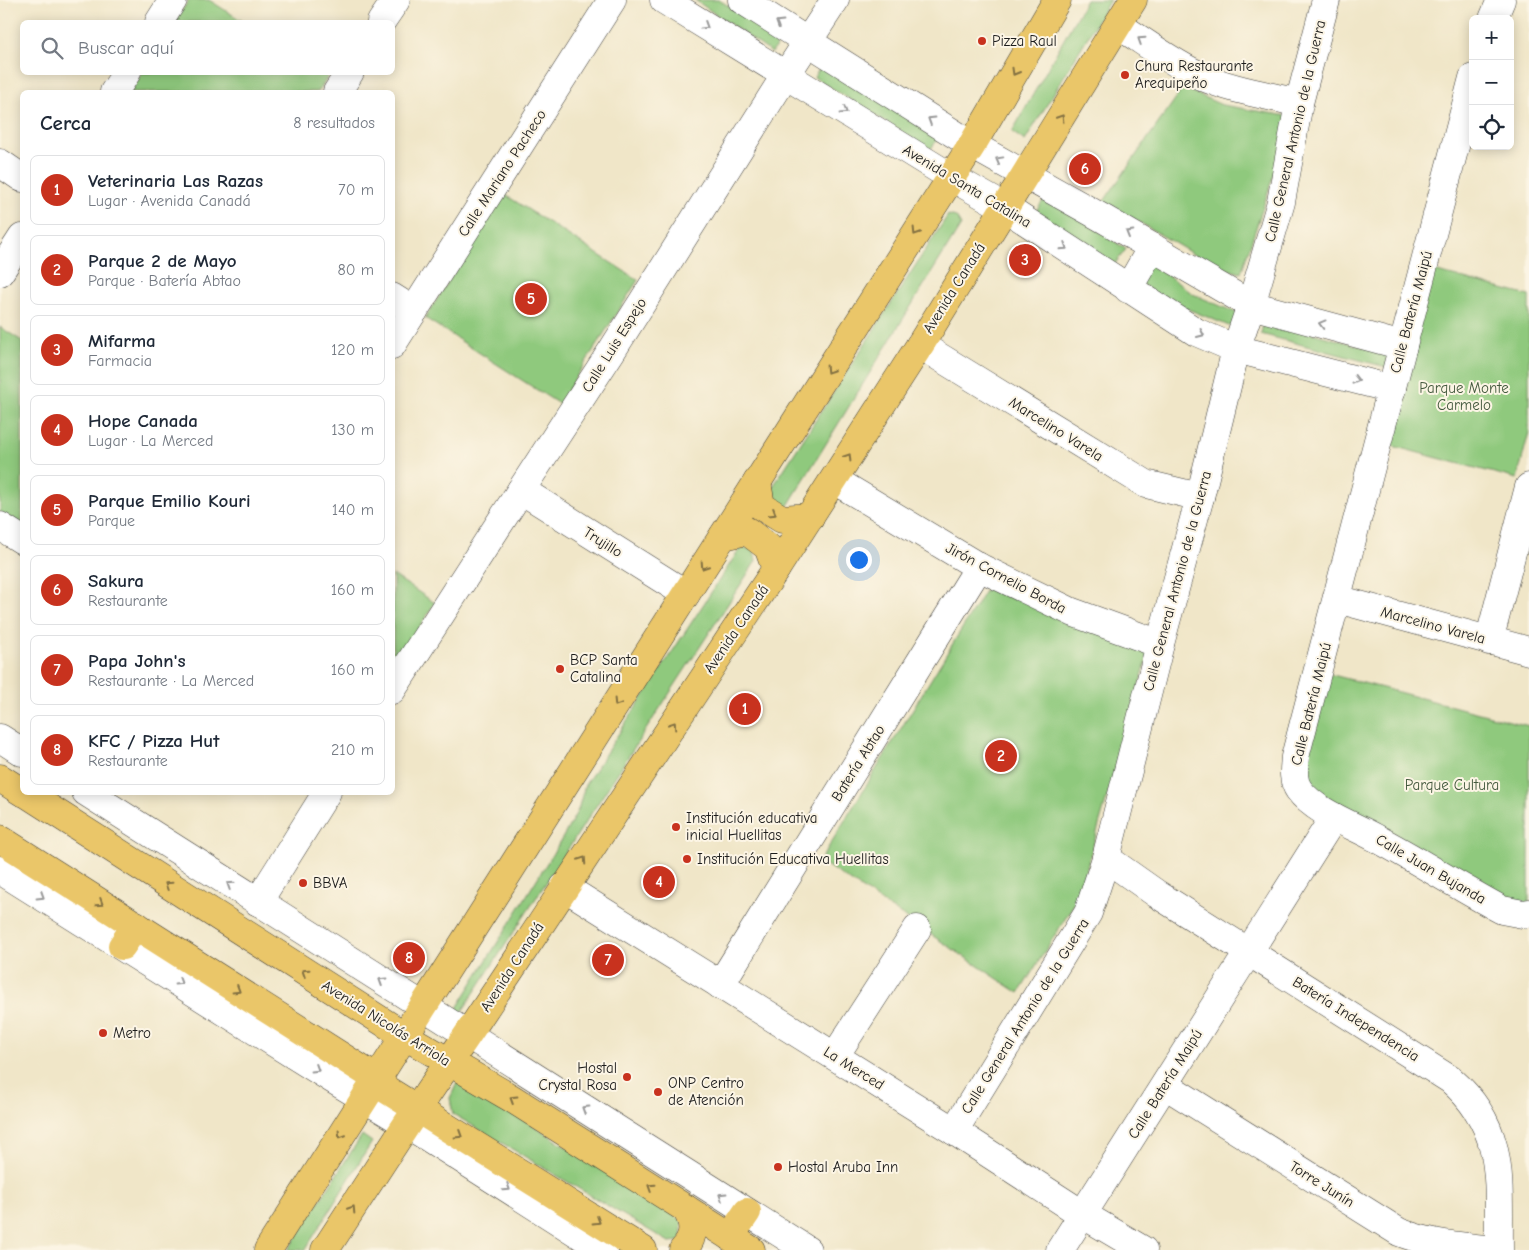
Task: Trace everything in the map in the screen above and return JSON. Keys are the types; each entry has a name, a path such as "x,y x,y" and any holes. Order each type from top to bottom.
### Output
{"main road":[{"path":"268,1250 972,145 1057,0"},
{"name":"Avenida Canadá","path":"325,1250 834,480 920,345 1004,207 1026,175 1133,0"},
{"path":"757,482 761,506 782,519 810,517"},
{"path":"723,536 747,532 768,546 776,569"},
{"name":"Avenida Nicolás Arriola","path":"25,795 405,1036 511,1098 740,1243"},
{"path":"0,839 129,936 370,1089"},
{"path":"412,1116 643,1250"},
{"path":"683,1250 689,1242 693,1228 685,1208"},
{"path":"740,1243 747,1212"}],"street":[{"path":"160,20 173,0"},
{"path":"383,20 396,0"},
{"name":"Calle Mariano Pacheco","path":"395,334 403,304 612,0"},
{"name":"Avenida Santa Catalina","path":"664,0 951,177 1004,207 1196,332 1236,349 1392,389"},
{"path":"742,0 972,145 1252,305 1403,346"},
{"name":"Calle Luis Espejo","path":"395,685 611,352 835,0"},
{"name":"Calle General Antonio de la Guerra","path":"954,1131 1088,913 1106,858 1160,644 1200,497 1236,349 1252,305 1281,202 1299,103 1326,0"},
{"path":"1495,15 1501,0"},
{"path":"1118,25 1184,67 1202,76 1230,86 1299,103"},
{"path":"115,90 125,75"},
{"path":"338,90 348,75"},
{"name":"Calle Batería Maipú","path":"1060,1250 1334,817 1310,801 1299,790 1293,778 1295,757 1469,93"},
{"path":"0,163 20,177"},
{"path":"0,272 20,241"},
{"path":"1128,289 1152,247"},
{"name":"Marcelino Varela","path":"920,345 1146,484 1200,497"},
{"name":"Jirón Cornelio Borda","path":"834,480 980,567 1072,612 1160,644"},
{"path":"1490,641 1529,487"},
{"name":"Trujillo","path":"521,490 686,594"},
{"path":"0,526 20,539"},
{"name":"Batería Abtao","path":"720,984 980,567"},
{"name":"Marcelino Varela","path":"1336,599 1529,651"},
{"path":"0,738 20,751"},
{"path":"91,795 807,1250"},
{"path":"258,902 325,795"},
{"name":"Calle Juan Bujanda","path":"1334,817 1375,837 1502,910 1523,914 1529,913"},
{"name":"Batería Independencia","path":"1106,858 1157,894 1451,1080 1462,1089 1488,1127 1497,1158 1498,1250"},
{"path":"0,870 129,936"},
{"name":"La Merced","path":"564,887 954,1131 1082,1214 1143,1250"},
{"path":"835,1056 917,929"},
{"name":"Torre Junín","path":"1165,1085 1399,1232 1414,1238 1433,1242 1492,1250"},
{"path":"370,1089 412,1116 604,1250"}],"green space":[{"path":"189,0 209,0 241,20 175,20"},
{"path":"695,0 719,0 781,38 772,53"},
{"path":"1086,0 1110,0 1025,141 1012,132"},
{"path":"824,62 940,136 930,150 814,77"},
{"path":"141,75 325,75 328,77 319,90 131,90"},
{"path":"1183,88 1222,105 1293,117 1241,273 1213,266 1104,201"},
{"path":"504,194 638,280 559,404 425,318"},
{"path":"1046,196 1126,249 1114,265 1035,213"},
{"path":"948,215 956,217 961,225 787,507 776,507 770,491"},
{"path":"1148,261 1193,294 1239,314 1234,328 1161,298 1137,281"},
{"name":"Parque Monte Carmelo","path":"1430,270 1529,296 1529,432 1517,479 1385,444"},
{"path":"1264,320 1389,354 1386,367 1261,334"},
{"path":"0,327 20,340 20,526 0,512"},
{"path":"746,548 754,551 756,561 461,1013 457,1008 563,837 578,810 585,785 739,550"},
{"path":"395,576 435,603 395,666"},
{"path":"988,586 1149,652 1078,898 1019,993 820,861"},
{"name":"Parque Cultura","path":"1325,673 1529,726 1529,905 1521,906 1323,800 1303,773"},
{"path":"457,1083 469,1084 682,1221 681,1241 669,1242 453,1114 450,1098"},
{"path":"362,1135 372,1142 305,1250 288,1250"}],"place":[{"name":"Pizza Raul","path":"982,41"},
{"name":"Chura Restaurante Arequipeño","path":"1125,75"},
{"name":"Sakura","path":"1085,169"},
{"name":"Mifarma","path":"1025,260"},
{"name":"Parque Emilio Kouri","path":"531,299"},
{"name":"BCP Santa Catalina","path":"560,669"},
{"name":"Veterinaria Las Razas","path":"745,709"},
{"name":"Parque 2 de Mayo","path":"1001,756"},
{"name":"Institución educativa inicial Huellitas","path":"676,827"},
{"name":"Institución Educativa Huellitas","path":"687,859"},
{"name":"Hope Canada","path":"659,882"},
{"name":"BBVA","path":"303,883"},
{"name":"KFC / Pizza Hut","path":"409,958"},
{"name":"Papa John's","path":"608,960"},
{"name":"Metro","path":"103,1033"},
{"name":"Hostal Crystal Rosa","path":"627,1077"},
{"name":"ONP Centro de Atención","path":"658,1092"},
{"name":"Hostal Aruba Inn","path":"778,1167"}]}
